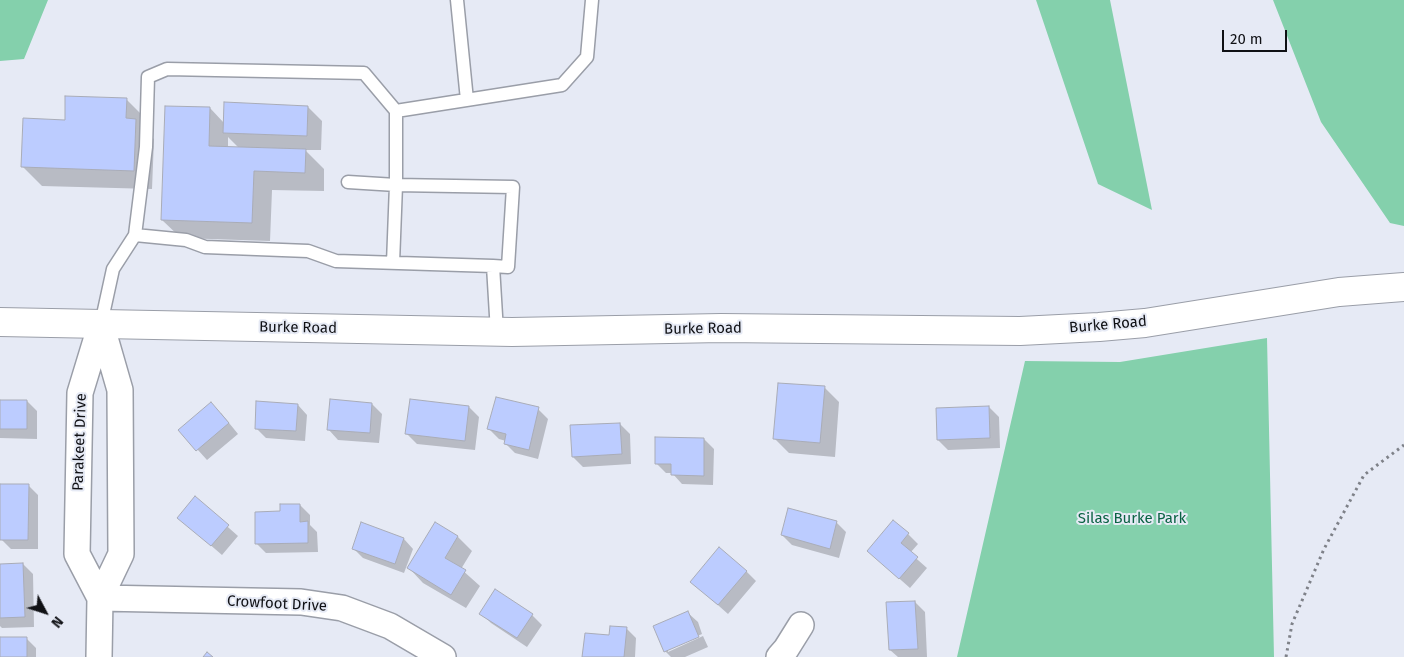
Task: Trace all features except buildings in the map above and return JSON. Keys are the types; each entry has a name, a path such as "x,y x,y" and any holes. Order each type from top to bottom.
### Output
{"street":[{"name":"Burke Road","path":"0,322 497,332 721,328 1068,330 1145,322 1339,292 1404,287"},
{"name":"Parakeet Drive","path":"100,598 77,554 80,393 101,324"},
{"name":"Parakeet Drive","path":"99,657 100,598 121,554 120,390 101,324"},
{"name":"Crowfoot Drive","path":"100,598 302,602 342,608 390,626 443,657"},
{"path":"779,657 801,625"}],"lane":[{"path":"457,0 467,100"},
{"path":"396,111 562,85 587,57 592,0"},
{"path":"101,324 113,269 134,235 146,147 148,77 166,69 364,73 396,111 393,263"},
{"path":"134,235 186,240 205,247 308,251 336,261 508,267 513,187 396,185 348,182"},
{"path":"493,266 497,332"}],"path":[{"path":"1286,657 1292,624 1324,549 1364,476 1404,445"}],"green space":[{"path":"0,0 48,0 24,59 0,61"},
{"path":"1036,0 1110,0 1152,210 1098,184"},
{"path":"1273,0 1404,0 1404,226 1390,223 1321,122"},
{"name":"Silas Burke Park","path":"1267,338 1274,657 957,657 1025,361 1120,362"}]}
